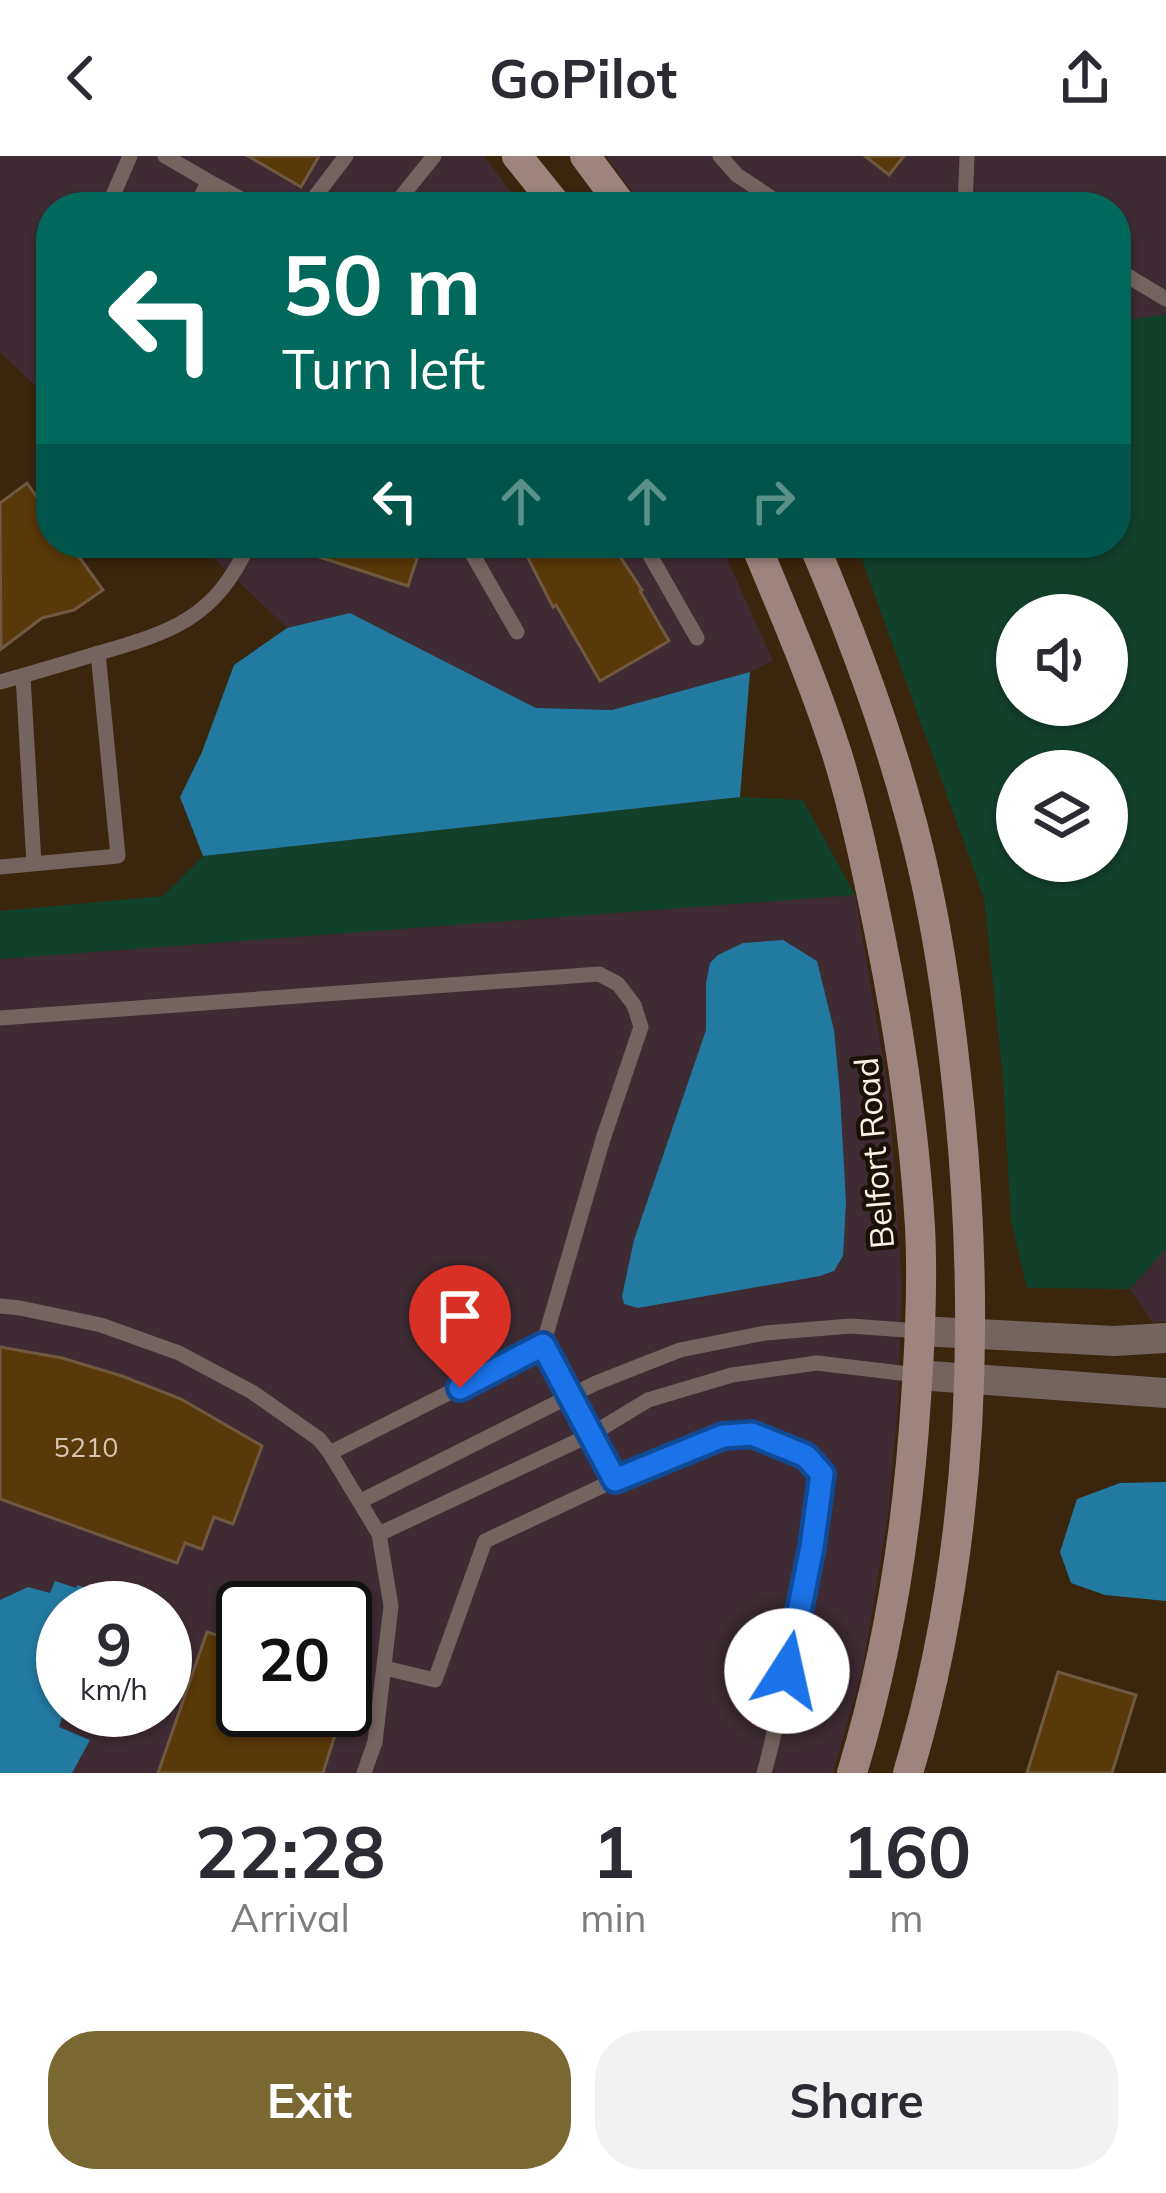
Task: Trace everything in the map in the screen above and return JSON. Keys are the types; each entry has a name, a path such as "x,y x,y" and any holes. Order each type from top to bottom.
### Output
{"street":[{"path":"517,156 546,192"},
{"path":"586,156 612,192"},
{"name":"Belfort Road","path":"761,558 805,662 858,827 896,1014 915,1154 920,1331 911,1483 872,1708 852,1773"},
{"path":"819,558 855,642 910,814 945,984 969,1204 971,1378 954,1562 946,1619 908,1773"},
{"path":"920,1331 1114,1341 1166,1338"},
{"path":"917,1375 1166,1393"}],"lane":[{"path":"114,192 130,156"},
{"path":"165,156 228,192"},
{"path":"319,192 346,156"},
{"path":"406,192 434,156"},
{"path":"720,156 762,192"},
{"path":"966,192 967,156"},
{"path":"203,192 208,181"},
{"path":"1131,278 1166,299"},
{"path":"0,682 179,626 207,606 241,558"},
{"path":"475,558 517,632"},
{"path":"652,558 697,638"},
{"path":"0,867 118,856 98,653"},
{"path":"23,676 34,864"},
{"path":"0,1018 599,974 618,984 634,1006 641,1027 543,1345 615,1480"},
{"path":"0,1306 101,1325 178,1353 252,1392 319,1439 330,1453 379,1534 392,1606 375,1742 364,1773"},
{"path":"361,1501 572,1396 680,1350 765,1333 851,1326 920,1331"},
{"path":"330,1453 543,1345"},
{"path":"379,1534 592,1434 648,1400 733,1375 817,1363 917,1375"},
{"path":"385,1668 435,1680 485,1541 723,1436 752,1434 806,1456 822,1474 780,1713 764,1773"}],"shaded area":[{"path":"0,156 484,156 511,192 36,192 36,387 0,352"},
{"path":"606,156 1166,156 1166,314 1131,320 1131,192 632,192"},
{"path":"214,558 727,558 773,661 750,672 612,710 536,708 350,613 287,628"},
{"path":"855,895 889,1092 902,1285 888,1515 863,1668 833,1773 0,1773 0,959","holes":["706,1030 638,1308 622,1296 634,1240"]},
{"path":"1166,1249 1166,1321 1153,1323 1130,1289"}],"green space":[{"path":"1166,314 1166,1249 1130,1289 1027,1288 1011,1221 1003,1078 984,898 861,558 1131,558 1131,320"},
{"path":"740,797 803,800 855,895 0,959 0,911 163,896 203,856"}],"water":[{"path":"350,613 536,708 612,710 750,672 740,797 203,856 180,797 234,665 287,628"},
{"path":"783,940 817,961 834,1030 846,1202 843,1256 834,1271 820,1276 638,1308 624,1304 634,1240 706,1030 710,963 743,943"},
{"path":"1166,1482 1166,1601 1105,1595 1071,1583 1060,1552 1077,1499 1120,1483"},
{"path":"28,1587 36,1589 36,1737 90,1740 72,1773 0,1773 0,1600"}],"building":[{"path":"248,156 319,156 301,187"},
{"path":"865,156 904,156 889,175"},
{"path":"27,483 36,496 36,558 80,558 103,590 74,610 42,618 1,649 0,503"},
{"path":"322,558 417,558 408,586"},
{"path":"528,558 621,558 669,641 600,681 556,605 553,607"},
{"path":"0,1347 62,1358 122,1376 181,1399 262,1446 233,1524 214,1517 202,1549 185,1543 177,1563 0,1499"},
{"path":"207,1632 216,1635 216,1737 334,1737 323,1773 158,1773 171,1737 192,1737 192,1675"},
{"path":"1058,1672 1136,1695 1112,1773 1027,1773"}],"route":[{"path":"460,1388 543,1345 615,1480 723,1436 752,1434 806,1456 822,1474 787,1671"}]}
